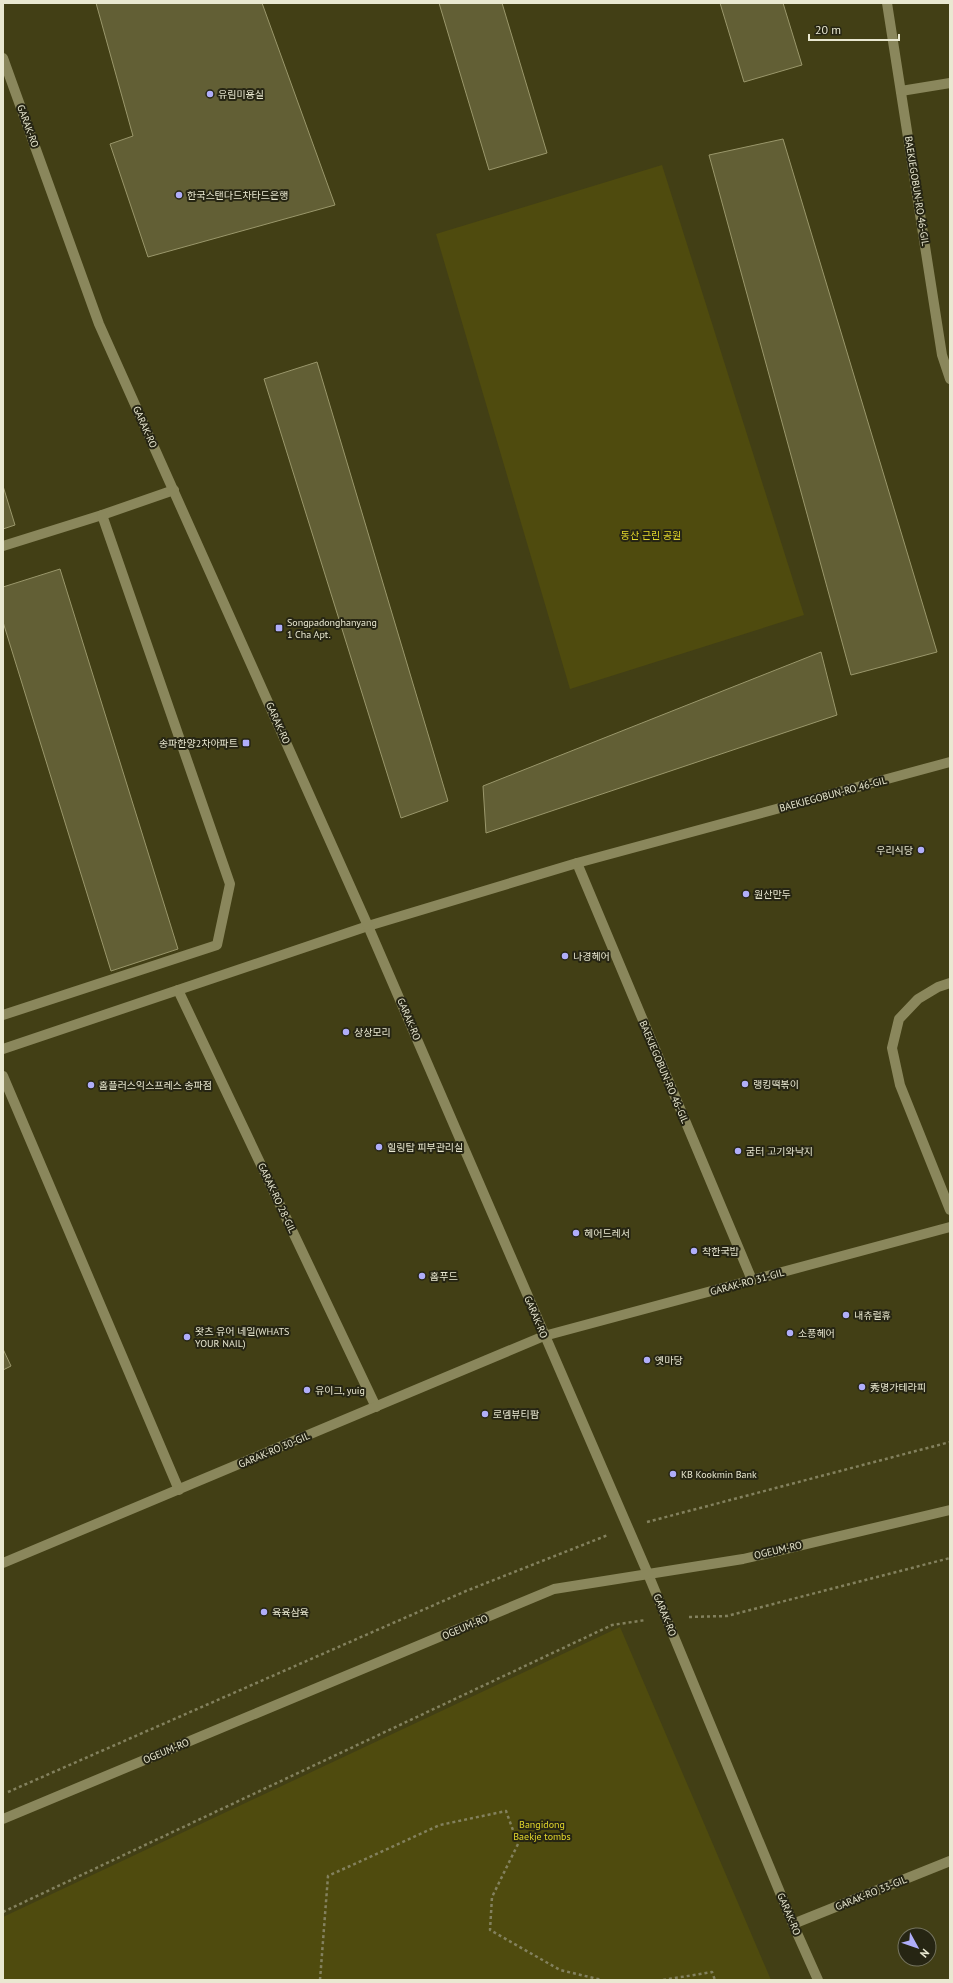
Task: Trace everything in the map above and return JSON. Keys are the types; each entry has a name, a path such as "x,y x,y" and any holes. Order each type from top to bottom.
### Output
{"street":[{"name":"BAEKJEGOBUN-RO 46-GIL","path":"887,3 950,379"},
{"name":"GARAK-RO","path":"3,58 99,324 368,926 648,1574 792,1924 818,1980"},
{"path":"901,91 950,84"},
{"path":"3,546 102,515 174,490"},
{"path":"3,1015 217,945 230,884 102,515"},
{"name":"BAEKJEGOBUN-RO 46-GIL","path":"368,926 577,863 950,762"},
{"name":"BAEKJEGOBUN-RO 46-GIL","path":"577,863 752,1280"},
{"path":"3,1049 368,926"},
{"path":"950,983 938,987 918,998 899,1019 892,1048 900,1085 950,1210"},
{"name":"GARAK-RO 28-GIL","path":"178,990 376,1407"},
{"path":"3,1076 179,1490"},
{"name":"GARAK-RO 31-GIL","path":"544,1336 950,1227"},
{"name":"GARAK-RO 30-GIL","path":"3,1563 544,1336"},
{"name":"OGEUM-RO","path":"3,1819 554,1589 743,1559 950,1510"},
{"name":"GARAK-RO 33-GIL","path":"792,1924 950,1861"}],"path":[{"path":"3,1912 612,1625 666,1618 727,1616 950,1558"},
{"path":"320,1980 328,1876 440,1825 506,1811 518,1844 492,1897 490,1930 560,1970 602,1980"},
{"path":"664,1980 712,1972 715,1980"}],"green space":[{"name":"동산 근린 공원","path":"662,165 804,615 570,689 436,234"},
{"name":"Bangidong Baekje tombs","path":"620,1627 771,1980 3,1980 3,1917"}],"building":[{"path":"96,3 262,3 335,205 148,257 110,144 133,136"},
{"path":"439,3 502,3 547,153 489,170"},
{"path":"720,3 783,3 802,65 744,82"},
{"path":"783,139 937,652 851,675 709,155"},
{"path":"317,362 448,801 401,818 264,379"},
{"path":"3,486 15,525 3,529"},
{"path":"60,569 178,949 111,971 3,622 3,587"},
{"path":"821,652 837,715 486,833 483,786"},
{"path":"3,1349 11,1366 3,1370"}],"place":[{"name":"유림미용실","path":"210,94"},
{"name":"한국스탠다드차타드은행","path":"179,195"},
{"name":"Songpadonghanyang 1 Cha Apt.","path":"279,628"},
{"name":"송파한양2차아파트","path":"246,743"},
{"name":"우리식당","path":"921,850"},
{"name":"원산만두","path":"746,894"},
{"name":"나경헤어","path":"565,956"},
{"name":"상상모리","path":"346,1032"},
{"name":"랭킹떡볶이","path":"745,1084"},
{"name":"홈플러스익스프레스 송파점","path":"91,1085"},
{"name":"힐링탑 피부관리실","path":"379,1147"},
{"name":"굼터 고기와낙지","path":"738,1151"},
{"name":"헤어드레서","path":"576,1233"},
{"name":"착한국밥","path":"694,1251"},
{"name":"홈푸드","path":"422,1276"},
{"name":"내츄럴휴","path":"846,1315"},
{"name":"소풍헤어","path":"790,1333"},
{"name":"왓츠 유어 네일(WHATS YOUR NAIL)","path":"187,1337"},
{"name":"옛마당","path":"647,1360"},
{"name":"秀명가테라피","path":"862,1387"},
{"name":"유이그, yuig","path":"307,1390"},
{"name":"로뎀뷰티팜","path":"485,1414"},
{"name":"KB Kookmin Bank","path":"673,1474"},
{"name":"육육삼육","path":"264,1612"}]}
